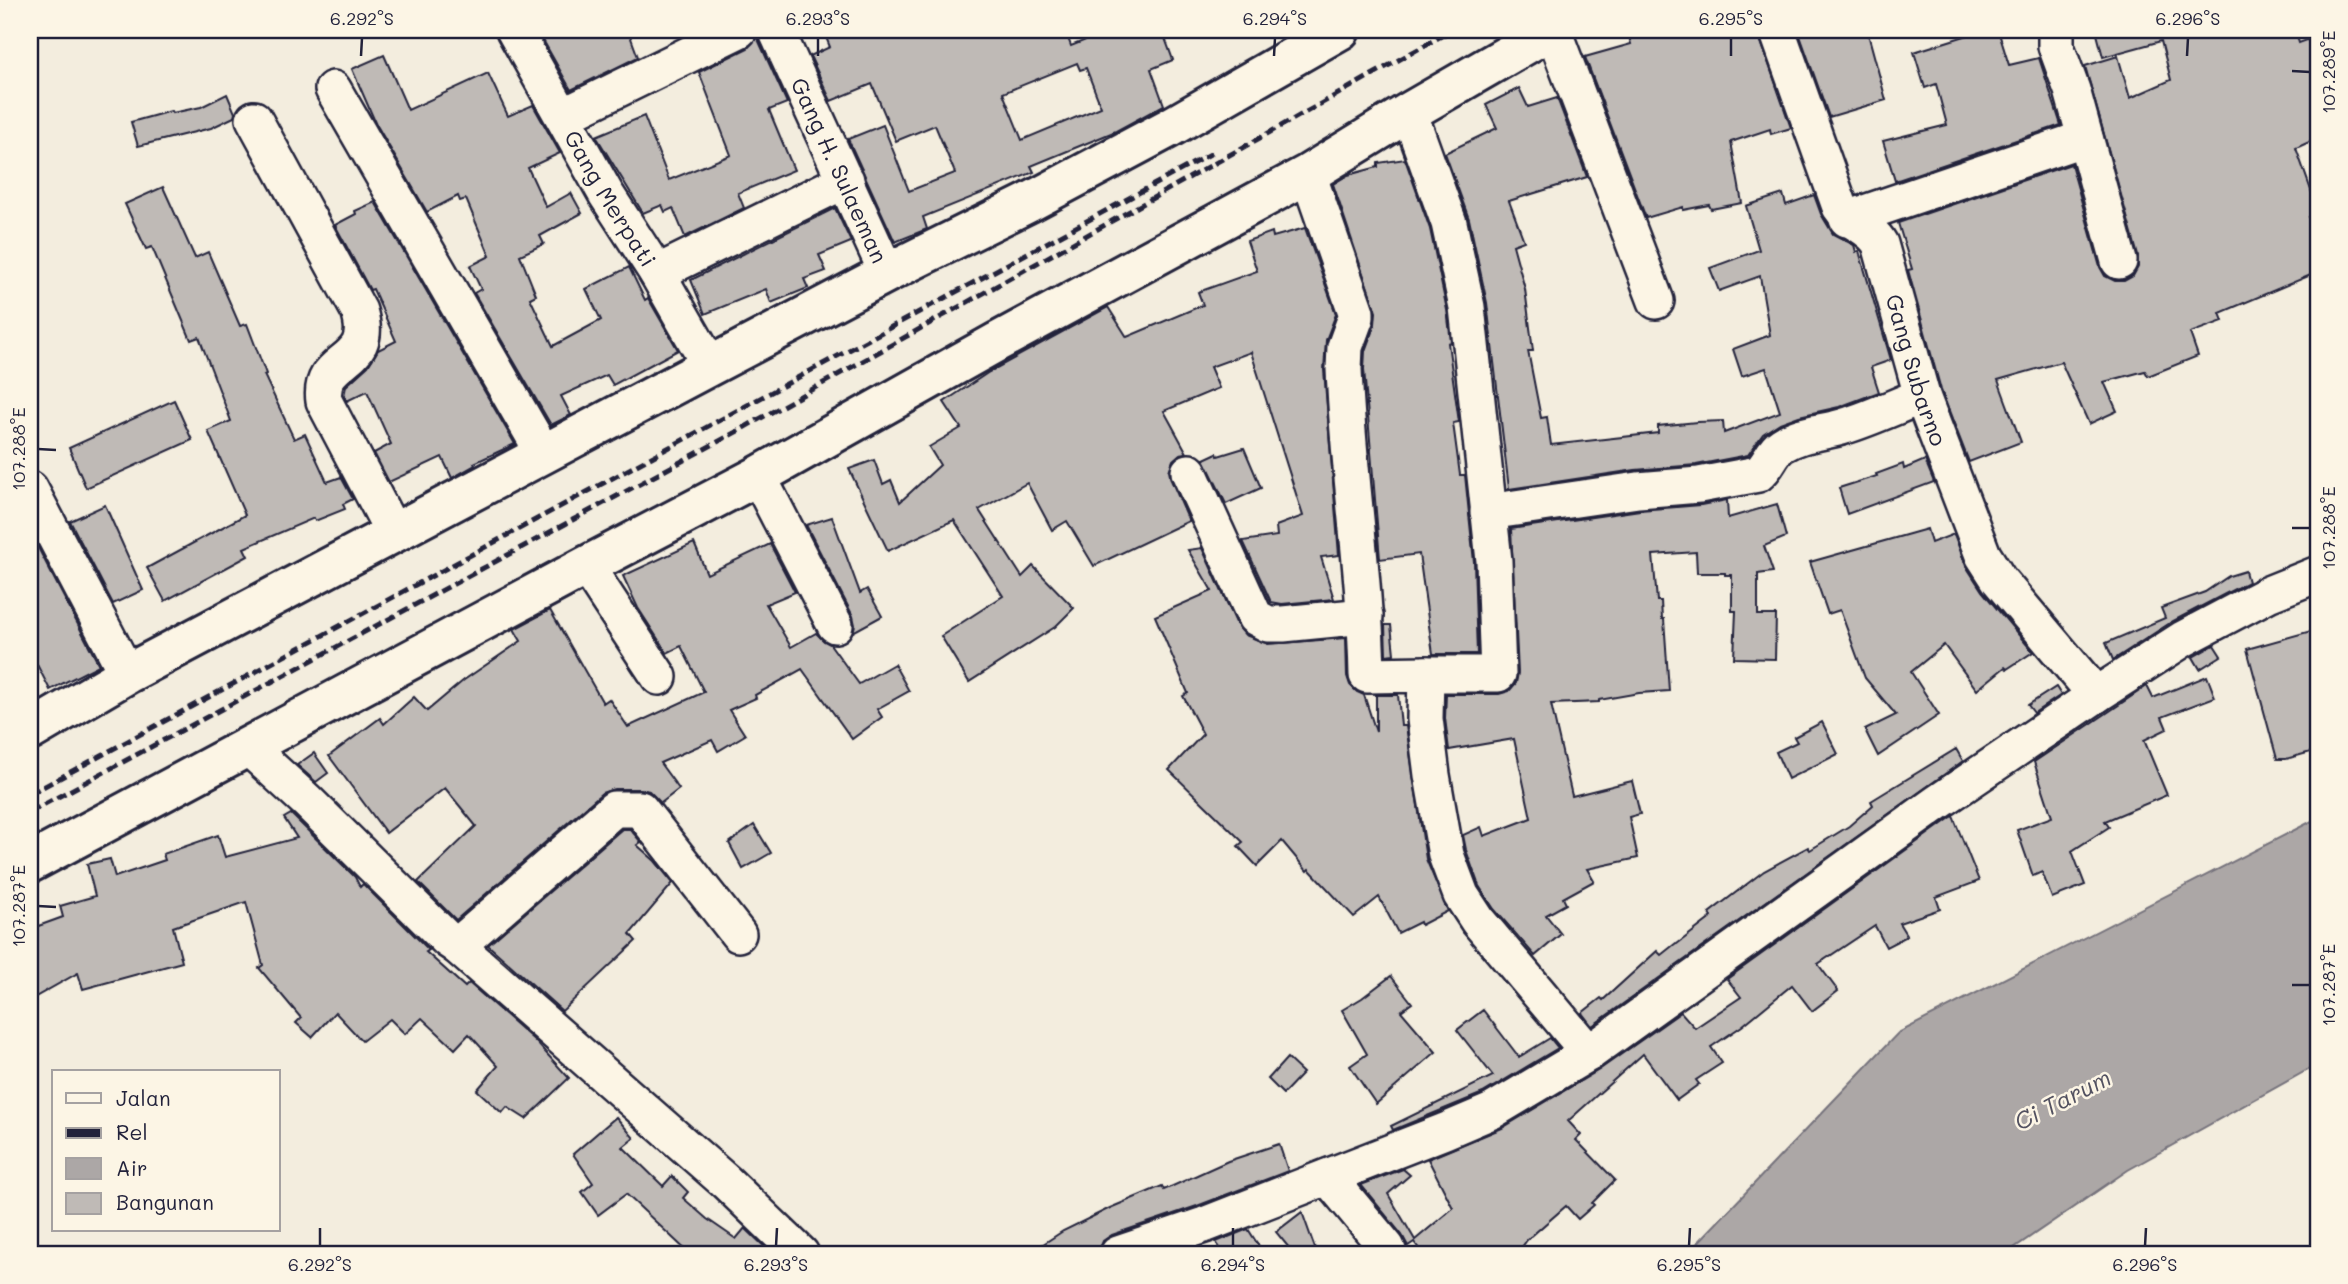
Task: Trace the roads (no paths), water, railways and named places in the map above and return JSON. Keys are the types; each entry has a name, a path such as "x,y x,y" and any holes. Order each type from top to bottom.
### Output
{"main road":[{"path":"30,731 127,674 887,273 1028,203 1169,128 1302,40 1340,30"},
{"path":"30,863 758,476 997,342 1308,174 1552,30"}],"street":[{"name":"Gang Merpati","path":"513,30 606,194 657,272 710,366"},
{"path":"563,116 686,42 739,30"},
{"name":"Gang H. Sulaeman","path":"776,30 887,273"},
{"path":"1552,30 1656,301"},
{"path":"1777,30 1840,207 1847,219 2085,138"},
{"path":"2056,30 2056,46 2119,261"},
{"path":"334,89 544,454"},
{"path":"1308,174 1356,312 1347,336 1344,369 1365,616 1367,675 1498,674 1494,561 1466,307 1449,223 1409,112"},
{"path":"254,119 364,325 359,348 326,377 324,401 394,534"},
{"path":"657,272 846,180"},
{"name":"Gang Subarno","path":"1847,219 1868,229 1880,244 1922,396 1983,555 1999,580 2096,695"},
{"path":"1488,512 1638,490 1699,485 1758,474 1766,468 1775,452 1788,442 1818,431 1845,426 1922,396"},
{"path":"1189,472 1255,617 1268,624 1283,624 1365,616"},
{"path":"758,476 835,625"},
{"path":"30,489 127,674"},
{"path":"586,566 659,677"},
{"path":"1118,1254 1203,1225 1492,1111 1589,1053 1926,811 2096,695 2183,639 2268,594 2318,574"},
{"path":"1426,674 1425,719 1432,775 1446,855 1461,895 1478,921 1589,1053"},
{"path":"249,748 307,801 447,940 726,1182 801,1254"},
{"path":"457,946 614,809 640,809 738,934"},
{"path":"1328,1177 1387,1248 1389,1254"}],"water":[{"name":"Ci Tarum","path":"2318,818 2318,1064 2128,1170 2005,1254 1687,1254 1898,1033"}],"railway":[{"path":"30,812 738,431 1452,30"},
{"path":"30,794 1214,152"}]}
